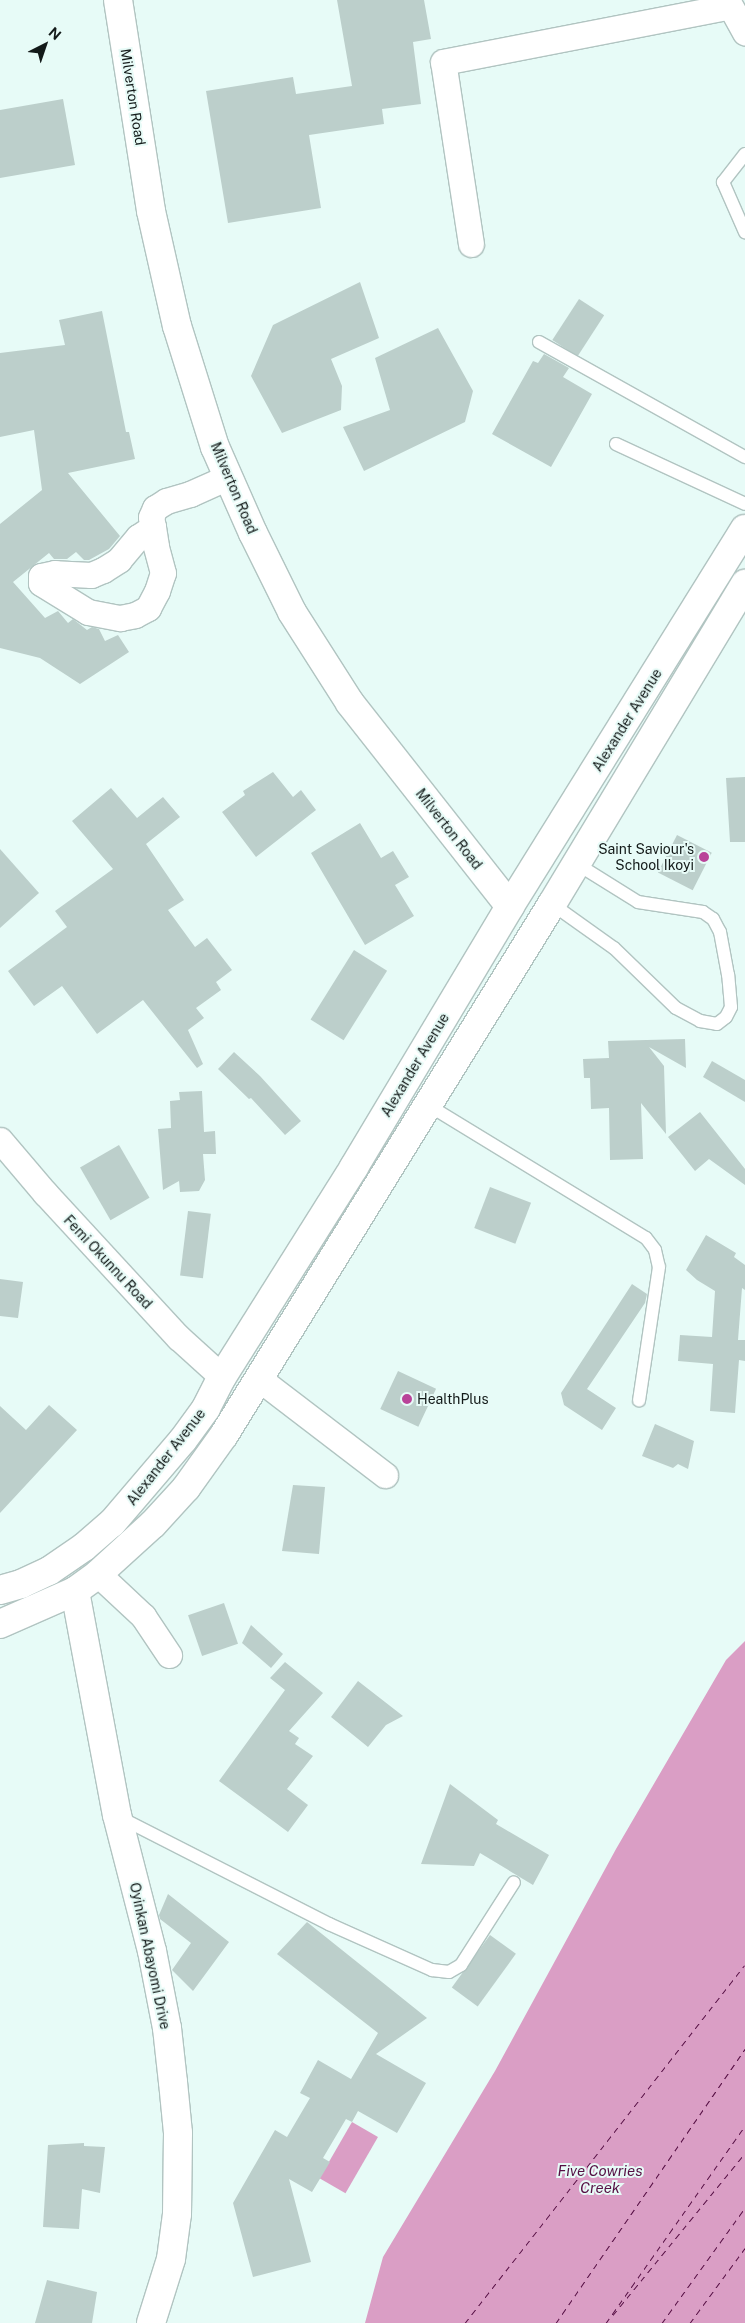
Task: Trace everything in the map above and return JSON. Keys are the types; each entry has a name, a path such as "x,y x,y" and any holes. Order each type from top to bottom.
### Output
{"main road":[{"name":"Milverton Road","path":"118,0 152,211 177,326 215,447 292,612 350,703 510,906"},
{"name":"Alexander Avenue","path":"0,1590 21,1584 49,1571 84,1547 112,1523 138,1495 183,1440 206,1408 222,1377 354,1167 510,906 745,529"},
{"name":"Alexander Avenue","path":"0,1624 75,1591 98,1574 153,1524 186,1488 224,1435 577,864 676,696 743,592"},
{"path":"354,1167 380,1184"},
{"name":"Oyinkan Abayomi Drive","path":"75,1591 117,1816 156,1970 167,2028 178,2133 177,2214 170,2259 151,2323"}],"street":[{"path":"472,244 443,62 729,3 745,32"},
{"path":"153,527 138,537 119,560 103,570 91,575 55,573 41,576 41,583 88,612 120,618 135,615 148,608 163,573 151,517 155,508 228,477"},
{"name":"Femi Okunnu Road","path":"0,1140 45,1193 172,1332 222,1377"},
{"path":"258,1378 385,1475"},
{"path":"98,1574 143,1616 169,1656"}],"lane":[{"path":"745,154 724,182 745,232"},
{"path":"539,342 745,457"},
{"path":"616,444 745,504"},
{"path":"552,904 614,948 676,1008 700,1020 717,1024 726,1017 731,1007 728,975 720,932 713,919 703,912 638,902 577,864"},
{"path":"428,1105 646,1238 655,1250 659,1267 639,1401"},
{"path":"117,1816 329,1924 432,1970 449,1972 462,1965 514,1882"}],"water":[{"name":"Five Cowries Creek","path":"745,1641 745,2323 365,2323 383,2257 495,2071 616,1849 726,1660"},
{"path":"352,2122 378,2137 345,2193 320,2178"}],"building":[{"path":"337,0 424,0 431,39 413,42 421,104 382,109 384,124 309,135 321,208 228,223 206,91 293,77 296,94 352,86"},
{"path":"63,99 75,165 0,178 0,110"},
{"path":"360,282 379,338 331,359 342,386 341,410 282,433 251,376 273,325"},
{"path":"579,299 604,315 577,356 552,340"},
{"path":"102,311 126,432 129,432 135,459 68,473 120,536 109,549 89,560 84,560 76,552 67,559 54,559 49,553 13,582 45,618 58,611 68,623 73,619 87,630 92,627 99,629 105,641 118,635 129,652 80,684 40,658 0,648 0,524 42,490 34,430 0,437 0,353 65,345 59,320"},
{"path":"438,328 473,391 465,422 364,471 343,427 390,410 375,358"},
{"path":"544,354 569,368 563,377 592,394 551,467 492,434 533,361 538,363"},
{"path":"273,772 293,797 301,790 316,810 256,857 222,812 245,795 243,791"},
{"path":"745,777 745,842 730,842 726,778"},
{"path":"111,788 137,818 163,797 180,817 146,844 184,900 168,910 195,947 207,938 232,970 216,982 221,990 196,1008 204,1018 188,1030 203,1064 197,1068 143,1000 97,1034 62,986 34,1006 8,971 67,927 55,911 113,869 72,821"},
{"path":"360,823 381,858 393,851 409,877 395,885 414,916 365,945 311,853"},
{"path":"677,835 712,853 693,890 658,872"},
{"path":"0,849 39,893 0,928"},
{"path":"354,950 387,971 344,1040 311,1020"},
{"path":"685,1039 686,1068 649,1047 664,1066 666,1134 641,1103 643,1159 610,1160 609,1108 591,1109 590,1078 584,1078 583,1059 609,1058 608,1041"},
{"path":"234,1052 260,1076 301,1121 285,1135 251,1098 249,1099 218,1069"},
{"path":"712,1061 745,1080 745,1102 703,1077"},
{"path":"202,1091 204,1132 215,1131 216,1154 203,1154 205,1180 199,1191 180,1192 179,1181 163,1190 158,1129 171,1128 170,1101 180,1100 179,1092"},
{"path":"700,1112 745,1169 745,1185 709,1159 695,1171 668,1137"},
{"path":"119,1145 149,1198 111,1220 80,1168"},
{"path":"490,1187 531,1203 515,1244 474,1228"},
{"path":"188,1211 211,1214 203,1278 180,1276"},
{"path":"706,1235 736,1253 734,1257 745,1265 745,1290 742,1288 738,1340 745,1340 745,1361 739,1360 735,1413 710,1411 713,1364 678,1361 680,1335 712,1337 715,1291 697,1280 686,1270"},
{"path":"0,1279 23,1282 18,1318 0,1316"},
{"path":"632,1284 647,1294 645,1303 587,1389 616,1408 602,1430 564,1405 561,1393"},
{"name":"HealthPlus","path":"398,1371 436,1389 418,1427 380,1409"},
{"path":"49,1405 77,1430 0,1513 0,1406 26,1430"},
{"path":"655,1424 694,1441 688,1469 678,1464 673,1468 642,1456"},
{"path":"293,1485 325,1487 319,1554 282,1551"},
{"path":"224,1603 238,1644 202,1656 188,1615"},
{"path":"251,1625 283,1654 271,1668 242,1643"},
{"path":"285,1662 323,1693 289,1731 299,1738 295,1744 313,1756 287,1789 308,1805 288,1832 219,1781 285,1690 270,1678"},
{"path":"358,1681 403,1716 386,1725 368,1747 331,1717"},
{"path":"450,1784 498,1820 496,1824 549,1855 533,1885 480,1853 474,1866 421,1864"},
{"path":"168,1894 229,1942 193,1991 172,1970 191,1943 160,1919 159,1915"},
{"path":"307,1922 427,2018 376,2054 426,2083 397,2133 358,2111 352,2122 346,2119 323,2158 330,2162 312,2192 289,2179 311,2262 253,2277 233,2203 275,2130 287,2137 310,2098 300,2093 318,2060 351,2079 378,2033 277,1954"},
{"path":"490,1935 516,1954 478,2006 452,1988"},
{"path":"84,2143 84,2146 105,2147 100,2193 82,2189 79,2229 43,2227 48,2145"},
{"path":"47,2280 97,2292 92,2323 35,2323"}],"ferry route":[{"path":"465,2323 745,1965"},
{"path":"556,2323 745,2049"},
{"path":"606,2323 745,2126"},
{"path":"613,2315 745,2153"},
{"path":"662,2323 745,2208"},
{"path":"690,2323 745,2248"}],"place":[{"name":"Saint Saviour's School Ikoyi","path":"704,857"},
{"name":"HealthPlus","path":"407,1399"}]}
